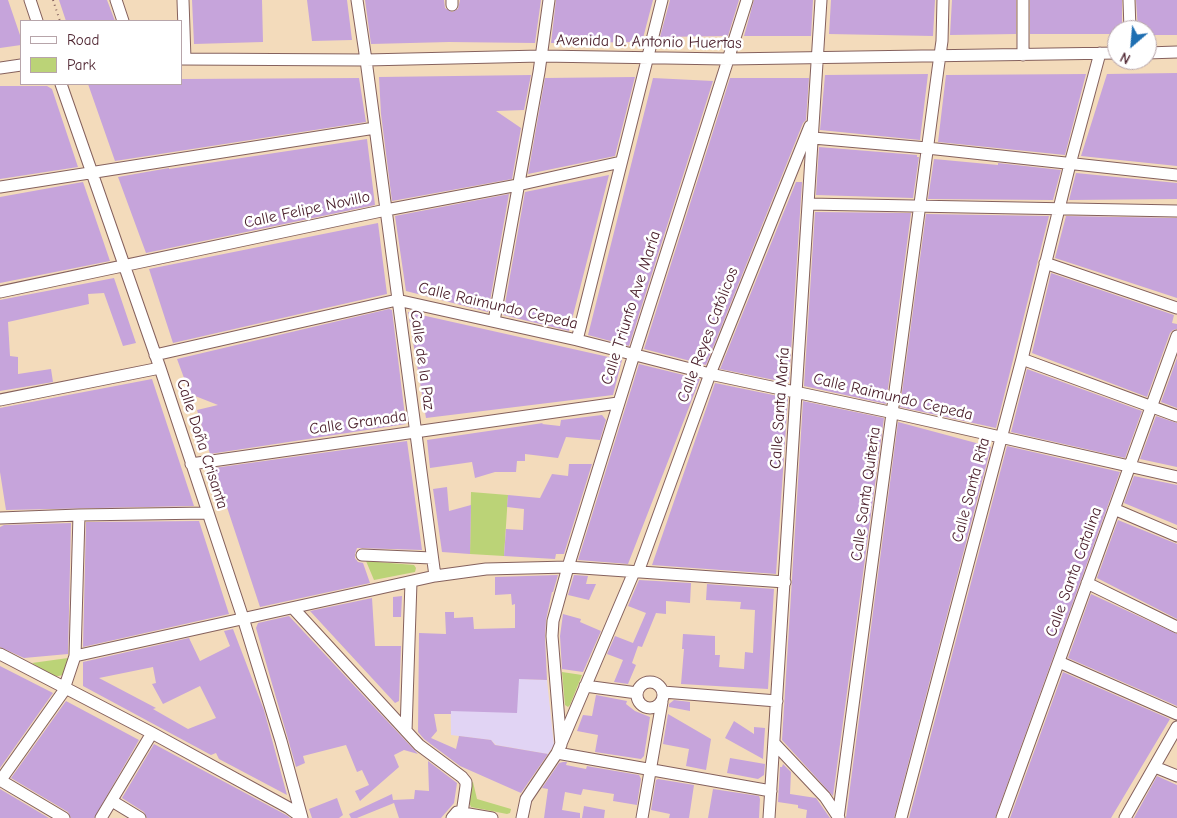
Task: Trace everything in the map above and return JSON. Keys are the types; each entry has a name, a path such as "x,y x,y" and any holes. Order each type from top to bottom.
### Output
{"street":[{"path":"30,0 38,20"},
{"path":"116,0 123,20"},
{"path":"183,0 183,59"},
{"name":"Calle de la Paz","path":"357,0 435,576"},
{"path":"494,321 542,56 550,0"},
{"path":"576,340 662,0"},
{"name":"Calle Triunfo Ave María","path":"559,749 552,636 553,621 618,403 747,0"},
{"name":"Calle Santa María","path":"769,818 821,0"},
{"name":"Calle Santa Quiteria","path":"839,818 940,56 943,0"},
{"path":"1022,0 1023,55"},
{"path":"1129,0 1130,20"},
{"path":"1157,53 1177,52"},
{"name":"Calle Santa Rita","path":"901,818 1022,359 1070,164 1100,53"},
{"name":"Avenida D. Antonio Huertas","path":"183,59 366,60 542,56 727,60 1107,53"},
{"path":"0,68 20,65"},
{"name":"Calle Doña Crisanta","path":"61,85 160,368 243,618 281,741 302,818"},
{"name":"Calle Reyes Católicos","path":"522,818 526,799 559,749 636,572 710,374 815,112"},
{"path":"0,187 375,128"},
{"path":"813,138 927,148 1177,175"},
{"name":"Calle Felipe Novillo","path":"0,292 621,162"},
{"path":"808,204 1177,211"},
{"path":"1045,263 1177,308"},
{"path":"155,356 397,300"},
{"name":"Calle Raimundo Cepeda","path":"397,300 576,340 710,374 894,413 1177,478"},
{"name":"Calle Santa Catalina","path":"1002,818 1177,336"},
{"path":"1022,359 1177,416"},
{"path":"0,400 160,368"},
{"name":"Calle Granada","path":"191,464 618,403"},
{"path":"1114,509 1177,536"},
{"path":"0,518 207,513"},
{"path":"64,818 0,780 65,687 75,656 78,607 79,515"},
{"path":"362,555 432,558"},
{"path":"75,656 435,576 499,568 568,567 784,582"},
{"path":"406,731 411,582"},
{"path":"1088,583 1177,627"},
{"path":"293,608 419,745 466,782 457,814 492,818"},
{"path":"0,654 152,733 289,808 302,818"},
{"path":"1059,662 1177,714"},
{"path":"642,818 663,697 659,685 652,682 644,684 638,689 639,701 645,707 653,708 663,697 776,701"},
{"path":"586,686 637,693"},
{"path":"101,818 152,733"},
{"path":"1125,818 1175,735"},
{"path":"774,742 825,797 839,818"},
{"path":"559,749 650,769 770,791"},
{"path":"1154,767 1177,776"},
{"path":"112,801 140,818"}],"path":[{"path":"53,0 60,20"}],"shaded area":[{"path":"450,676 547,680 554,745 548,754 496,745 491,740 451,735"}],"green space":[{"path":"471,492 508,495 504,556 470,554"},
{"path":"366,561 414,565 416,568 415,572 374,580"},
{"path":"68,658 63,675 54,677 32,663"},
{"path":"562,672 582,675 568,707 565,705"},
{"path":"473,782 477,799 511,809 510,813 471,807 469,802 471,783"}],"building":[{"path":"0,0 8,0 20,35 20,45 0,48"},
{"path":"59,0 107,0 115,20 66,20"},
{"path":"192,0 262,0 263,42 194,44"},
{"path":"307,0 347,0 352,40 312,41"},
{"path":"365,0 444,0 445,8 452,12 458,9 460,0 541,0 535,43 449,42 371,44"},
{"path":"556,0 653,0 642,42 551,43"},
{"path":"670,0 739,0 728,36 660,37"},
{"path":"754,0 813,0 811,36 744,36"},
{"path":"831,0 935,0 933,36 829,34"},
{"path":"952,0 1016,0 1016,34 950,35"},
{"path":"1030,0 1122,0 1122,20 1107,20 1107,34 1030,34"},
{"path":"1136,0 1177,0 1177,35 1157,35 1157,20 1137,20"},
{"path":"1177,73 1177,166 1081,156 1107,74"},
{"path":"928,74 920,140 820,130 825,75"},
{"path":"1086,74 1065,155 938,142 946,75"},
{"path":"531,75 524,110 496,111 521,128 512,179 392,201 381,114 379,77"},
{"path":"635,77 615,156 528,174 545,78"},
{"path":"359,78 366,122 115,161 88,85 182,85 182,79"},
{"path":"653,78 713,81 629,346 588,335"},
{"path":"730,78 809,78 806,120 803,123 706,365 644,349"},
{"path":"0,86 47,86 52,89 78,167 0,179"},
{"path":"367,139 375,205 146,253 118,177 169,168"},
{"path":"819,147 917,155 919,157 913,198 816,195"},
{"path":"934,159 998,165 998,163 1061,170 1053,200 928,199"},
{"path":"1076,173 1177,183 1177,199 1069,200"},
{"path":"609,175 569,331 503,315 525,192"},
{"path":"83,182 110,261 0,283 0,197"},
{"path":"796,182 802,182 789,383 720,369"},
{"path":"509,194 488,312 406,291 395,216"},
{"path":"815,212 911,213 886,404 804,386"},
{"path":"926,214 1049,216 996,428 900,407"},
{"path":"1066,216 1177,218 1177,298 1055,258"},
{"path":"378,223 387,294 173,343 149,269"},
{"path":"1051,273 1174,315 1172,323 1177,324 1177,329 1170,333 1147,397 1032,353"},
{"path":"114,278 136,343 123,346 104,293 88,294 89,304 8,322 10,356 18,357 18,374 51,369 53,382 0,391 0,300"},
{"path":"389,309 392,310 406,424 210,454 197,410 218,405 190,394 177,359"},
{"path":"408,312 622,360 613,395 426,418"},
{"path":"1177,358 1177,408 1161,402"},
{"path":"639,364 700,379 628,564 578,560"},
{"path":"1027,369 1142,411 1125,458 1011,432"},
{"path":"152,379 194,506 6,510 0,472 0,408"},
{"path":"715,383 788,398 776,574 652,565"},
{"path":"803,401 884,418 833,796 782,740"},
{"path":"602,415 606,420 600,440 566,437 558,458 525,454 525,461 517,461 516,472 495,472 475,478 472,462 430,468 427,440 543,423 560,426 561,420"},
{"path":"1156,416 1177,423 1177,467 1140,459"},
{"path":"898,422 991,447 894,818 846,818"},
{"path":"407,441 422,550 357,548 355,558 358,562 363,563 370,583 260,607 214,468"},
{"path":"1007,446 1120,472 995,818 909,818"},
{"path":"569,464 592,464 564,554 556,554 555,559 504,556 506,529 523,530 524,509 507,507 508,495 540,498 552,474 568,476"},
{"path":"1134,476 1177,485 1177,525 1124,503"},
{"path":"447,487 449,511 471,505 470,554 442,552 433,489"},
{"path":"1118,520 1177,544 1177,619 1097,578"},
{"path":"199,521 229,614 83,647 86,522"},
{"path":"71,523 68,654 24,658 0,647 0,527 4,525"},
{"path":"558,575 546,620 547,680 519,679 517,713 451,711 451,714 434,714 437,731 431,738 456,749 459,736 491,740 495,745 548,754 521,793 460,766 424,739 418,732 419,633 446,634 445,612 454,612 454,618 473,617 474,629 515,628 515,604 512,605 511,594 495,595 495,577"},
{"path":"574,575 588,576 586,584 596,584 589,600 568,595"},
{"path":"639,580 691,583 690,603 666,601 666,614 656,613 642,647 638,646 632,663 636,665 628,684 614,682 623,660 607,654 615,636 633,643 646,613 628,606"},
{"path":"707,584 774,589 768,689 681,684 684,649 682,649 683,634 715,636 715,655 720,655 719,667 744,669 745,652 753,653 755,610 740,609 741,602 706,600"},
{"path":"1091,594 1177,634 1177,706 1068,658"},
{"path":"402,596 401,617 393,617 393,597"},
{"path":"372,598 375,646 401,646 399,701 395,703 310,611"},
{"path":"563,614 581,619 580,622 601,631 583,672 562,669 560,636"},
{"path":"289,616 418,754 404,750 394,755 399,767 360,801 355,791 369,785 362,770 357,772 346,745 303,756 305,763 296,767 256,628 258,623"},
{"path":"233,629 264,710 287,795 219,759 216,753 211,755 83,686 83,662 189,638 200,661 230,646 224,631","holes":["153,667 156,683 152,684 163,704 200,686 216,718 188,729 153,709 156,708 99,678"]},
{"path":"0,666 53,693 0,768"},
{"path":"1063,672 1170,719 1111,818 1010,818"},
{"path":"596,695 627,701 626,704 635,711 650,717 644,756 641,759 595,752 598,735 577,731 583,715 592,716"},
{"path":"674,700 690,702 690,711 669,707 669,704"},
{"path":"66,701 139,740 94,818 71,818 68,812 11,778"},
{"path":"668,714 711,739 706,770 686,766 689,749 663,744"},
{"path":"734,721 754,734 754,727 765,728 763,759 725,738"},
{"path":"154,744 290,818 147,818 144,812 122,798"},
{"path":"730,758 765,764 764,775 758,779 727,773"},
{"path":"428,761 457,783 454,803 441,818 399,818 394,803 357,818 351,818 349,814 392,794 393,800 414,799 415,790 429,791"},
{"path":"567,762 566,765 586,769 587,766 639,775 641,779 637,805 613,801 614,794 583,789 581,795 565,792 562,810 580,813 580,818 544,818 548,789 542,788 559,763"},
{"path":"783,764 791,772 790,794 816,798 830,818 806,818 807,810 798,808 798,805 778,802 780,767"},
{"path":"1157,776 1177,785 1177,818 1134,818"},
{"path":"656,780 694,785 689,818 669,818 670,814 651,810"},
{"path":"0,789 49,818 0,818"},
{"path":"713,789 759,796 759,818 708,818"},
{"path":"337,798 343,815 339,818 312,818 309,809"},
{"path":"584,806 605,810 604,818 582,818"}]}
